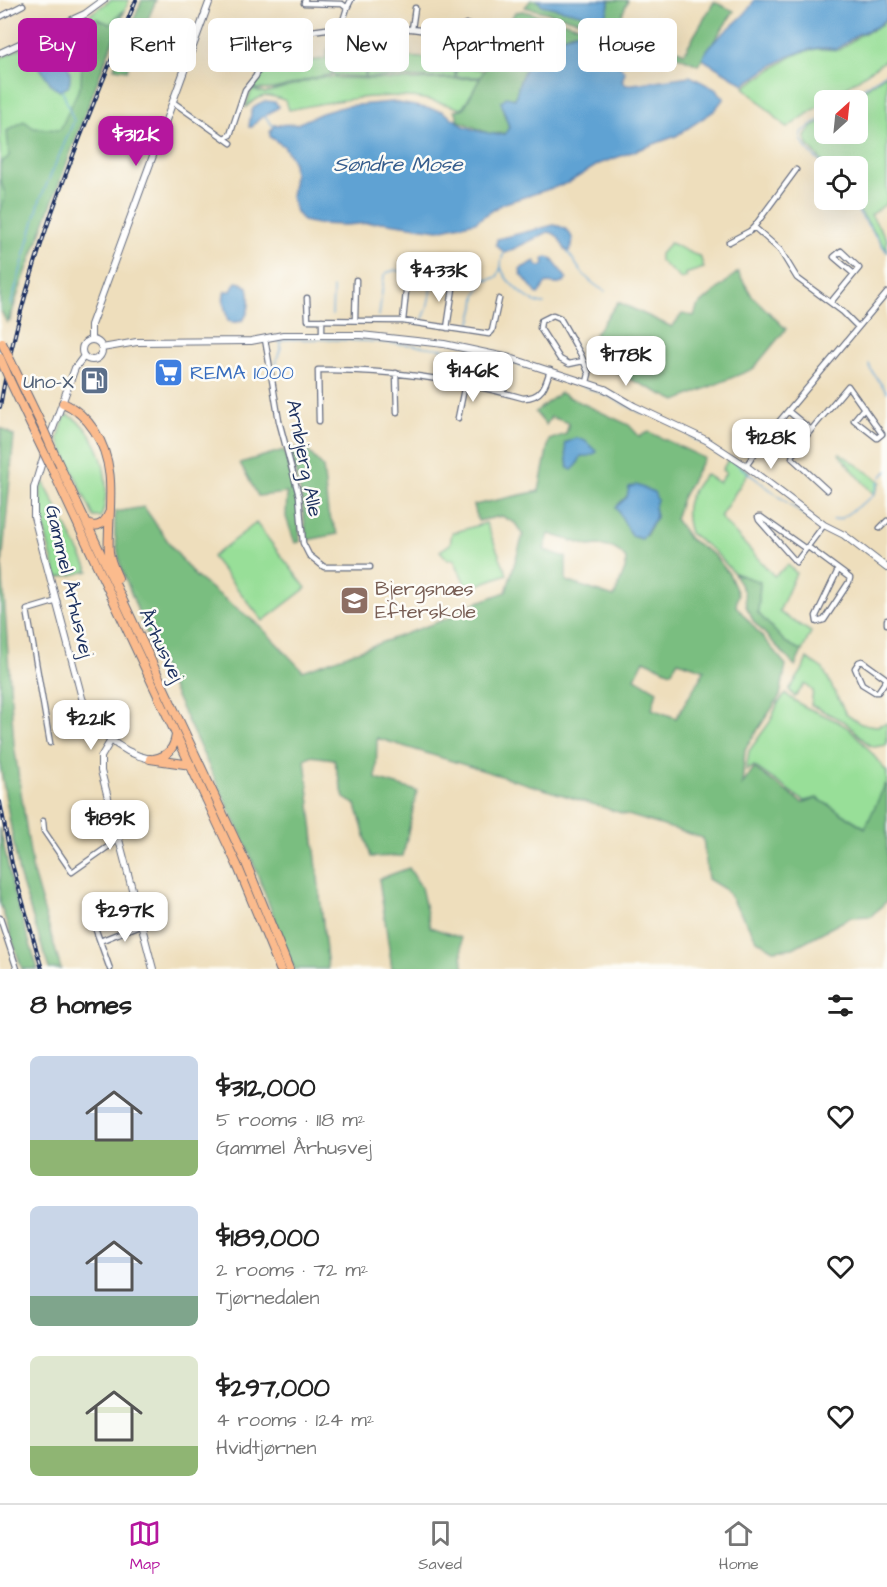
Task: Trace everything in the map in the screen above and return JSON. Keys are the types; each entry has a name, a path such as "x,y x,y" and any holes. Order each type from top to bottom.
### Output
{"main road":[{"name":"Århusvej","path":"1,340 246,862 289,969"},
{"name":"Århusvej","path":"0,358 242,875 280,969"},
{"path":"63,403 91,425 103,444 111,472 108,546 111,560 140,635"},
{"path":"87,524 94,526 102,524 110,512"},
{"path":"150,759 168,753 174,743 176,733"},
{"path":"150,759 191,765"}],"street":[{"path":"0,53 86,14 104,0"},
{"path":"91,340 91,325 210,0"},
{"path":"305,0 304,3 342,4 347,8"},
{"path":"344,18 351,0"},
{"path":"0,17 24,5"},
{"path":"412,29 416,8"},
{"path":"466,24 478,30 472,43 458,35 462,26 466,24"},
{"path":"224,138 230,135 245,90 256,76 270,40 281,34 325,29"},
{"path":"409,29 421,30"},
{"path":"173,102 231,143"},
{"path":"729,242 754,227 796,170"},
{"path":"785,184 792,190"},
{"path":"754,227 780,250 797,278 831,302 858,327"},
{"path":"831,302 859,268 841,251 834,257 854,274"},
{"path":"355,320 357,280"},
{"path":"403,321 406,282"},
{"path":"447,328 454,282"},
{"path":"746,466 767,435 887,293"},
{"path":"307,298 308,321 403,321 489,334 492,331 499,299"},
{"path":"583,361 569,364 560,359 540,328 542,321 553,315 560,318 583,361 589,374 587,382"},
{"path":"322,320 322,334"},
{"path":"102,348 136,342 251,341 283,335 322,334 361,335 444,344 510,358 587,382 681,427 746,466 824,525 844,535 887,568"},
{"name":"Arnbjerg Alle","path":"265,339 279,421 299,496 303,543 309,555 324,567 370,567"},
{"path":"91,340 98,341 102,348 102,354 95,360 89,360 84,356 82,347 85,342 91,340"},
{"name":"Gammel Århusvej","path":"84,356 75,368 38,468 33,510 84,704 91,718 111,740 128,752 150,759"},
{"path":"319,421 318,370 363,369 396,373 531,398 537,396 544,388 550,370"},
{"path":"396,373 397,412"},
{"path":"458,418 465,384"},
{"path":"827,490 792,458 794,451 849,386 882,434 878,438 854,420 864,408"},
{"path":"788,411 811,430"},
{"path":"824,525 807,548 796,562 758,517 761,517 807,548 838,570 850,579 824,620 817,621 816,616 838,570"},
{"path":"880,528 887,521"},
{"path":"50,743 27,610 57,601"},
{"path":"859,662 862,662 887,679 878,692 875,692 862,684 855,668 859,662"},
{"path":"111,740 101,757 100,769 153,969"},
{"path":"43,822 44,831 72,872 119,839"},
{"path":"0,918 17,969"},
{"path":"93,922 110,969"},
{"path":"100,941 142,924"}],"green space":[{"path":"111,0 129,0 122,18 109,18 109,51 28,259 10,321 0,300 0,58 18,49 18,72 97,72 97,18 84,18"},
{"path":"142,0 156,0 149,18 135,18"},
{"path":"531,0 537,0 542,5 609,5 609,0 628,0 621,18 578,18 578,21 525,7"},
{"path":"714,2 734,11 698,65 677,56 677,50 684,53"},
{"path":"523,11 549,18 512,18 515,12"},
{"path":"97,18 109,24 109,50 7,323 0,309 0,213 5,195 0,177 0,164 9,156 7,131 24,121 34,128 60,130 81,84 81,72 97,72"},
{"path":"887,20 887,59 842,90 814,90 814,109 787,128 744,87 802,52 817,49 839,50 860,35 877,28"},
{"path":"566,22 578,26 578,32 566,35"},
{"path":"409,57 421,58 421,72 455,72 455,78 366,77 366,72 409,72"},
{"path":"325,59 325,72 331,72 331,75 272,89 253,88 262,72 313,72 313,61"},
{"path":"333,72 365,72 365,77 333,75"},
{"path":"456,72 484,72 482,77 456,77"},
{"path":"483,72 524,72 515,99 510,99 503,111 509,127 506,133 490,134 457,120 457,114 454,111 464,108"},
{"path":"887,74 887,203 871,215 887,239 887,251 859,210 868,210 868,156 817,156 808,145 805,137 814,126 814,144 868,144 868,90 864,90"},
{"path":"320,77 406,80 481,78 462,109 422,99 393,96 348,99 289,110 286,101 264,96 245,108 252,89 265,93"},
{"path":"670,243 700,256 704,268 685,274 687,277 681,279 660,261 660,254"},
{"path":"738,272 752,296 786,329 753,369 676,401 613,371 595,334 618,302 672,327 682,314 694,316 697,307"},
{"path":"560,393 629,425 639,436 649,432 704,458 682,498 675,519 689,539 714,555 729,574 738,594 736,606 786,665 780,696 745,749 742,785 754,768 802,803 817,798 865,828 885,785 887,787 887,901 871,916 851,917 793,948 774,950 757,940 726,890 708,879 703,838 377,738 376,779 417,791 403,856 371,857 356,805 344,798 334,759 310,756 305,759 328,969 294,969 247,847 147,635 120,564 115,535 115,512 144,507 195,576 260,626 303,671 457,615 458,609 506,592 523,535 515,523 502,516 478,521 474,505 539,491 549,440 566,434 569,423 551,417 546,425 535,412","holes":["577,438 584,455 581,456 577,465 568,468 565,443","629,494 656,497 654,507 656,517 646,536 616,507","549,534 589,546 613,548 621,553 626,559 625,569 614,597 566,581 566,557 544,550","644,660 671,672 678,661 705,670 676,718 652,709 657,691 635,678"]},
{"path":"68,415 89,433 102,460 106,489 101,517 94,517 58,439 64,419"},
{"path":"1,428 14,436 2,565 14,745 33,873 61,969 49,969 19,874 0,765"},
{"path":"290,448 306,449 323,467 328,513 338,534 307,540 301,495"},
{"path":"284,450 297,496 300,542 295,543 286,517 287,493 258,496 240,463"},
{"path":"839,454 881,482 874,495"},
{"path":"731,459 749,471 720,517 774,576 788,565 796,573 779,612 811,632 802,651 785,642 758,613 760,582 734,573 715,552 690,533 687,508 694,488 705,474 719,483 726,473 722,470"},
{"path":"44,483 89,571 57,578 41,508 41,484"},
{"path":"256,523 306,588 263,621 212,557"},
{"path":"486,523 507,574 467,589 454,559 448,560 440,551 450,544 452,533"},
{"path":"734,573 760,582 758,613 785,642 802,651 795,666 754,622 746,606 744,592"},
{"path":"807,658 823,669 846,714 861,724 877,726 887,723 887,745 874,747 869,745 845,722 811,705 813,691 805,684 795,697 789,690 802,671"},
{"path":"786,694 800,704 845,726 862,741 887,772 887,787 885,785 866,828 817,798 804,801 754,766 746,771 749,751 770,722 778,703"},
{"path":"0,828 14,894 38,969 22,969 0,903"},
{"path":"409,868 421,887 430,927 461,938 464,969 392,969 379,879"}],"water":[{"path":"537,0 609,0 607,13 603,18 542,5"},
{"path":"754,0 887,0 887,18 876,27 858,34 837,49 810,49 799,52 744,84 702,59 713,43 743,16"},
{"name":"Søndre Mose","path":"578,33 578,72 625,72 622,81 626,85 690,76 717,90 724,98 714,111 676,136 599,164 568,183 502,204 475,222 438,230 382,222 346,225 317,224 303,221 296,212 291,197 294,176 293,161 284,146 270,137 274,125 297,124 346,106 393,102 442,111 464,126 498,135 505,134 509,127 501,102 506,97 515,99 524,72 566,72 566,36"},
{"path":"43,72 69,72 68,87 60,91 53,87"},
{"path":"266,101 275,102 279,107 249,127 252,110"},
{"path":"554,225 564,228 570,234 572,243 568,252 558,237 548,232 505,253 496,245 497,239"},
{"path":"551,258 567,279 561,284 545,284 538,295 521,274 520,269 535,261 538,266 542,266 543,259"},
{"path":"236,282 248,287 249,307 245,318 235,322 228,321 224,298 225,291 231,291"},
{"path":"577,438 585,441 597,452 589,456 581,456 572,470 568,468 565,443"},
{"path":"636,485 654,492 657,500 654,507 656,517 642,539 632,536 616,507 627,497 629,487"}],"waterway":[{"path":"861,90 887,72"},
{"path":"11,305 40,200 74,121 62,90"},
{"path":"264,115 273,126"},
{"path":"814,124 801,133 805,147 814,156"},
{"path":"857,210 887,252"},
{"path":"568,252 588,279 605,291"},
{"path":"504,253 501,267 507,279 525,296 544,304"},
{"path":"379,316 386,273 395,270 417,276 443,271 472,270 488,280 497,277 501,267"},
{"path":"423,319 430,296 429,274"},
{"path":"470,326 476,296 484,279"},
{"path":"332,315 333,288"},
{"path":"278,341 318,339 411,345 471,354 532,368"},
{"path":"277,367 276,361 281,343"},
{"path":"869,364 887,392"},
{"path":"573,382 611,397 642,413"},
{"path":"690,436 722,455"},
{"path":"731,460 817,525"},
{"path":"881,477 887,471"},
{"path":"833,520 840,519 873,496 879,481"}],"railway":[{"path":"0,407 10,354 39,250 75,150 136,0"},
{"path":"0,802 12,864 42,969"}],"place":[{"name":"REMA 1000","path":"169,372"},
{"name":"Uno-X","path":"95,381"},
{"name":"Bjergsnæs Efterskole","path":"354,600"}]}
